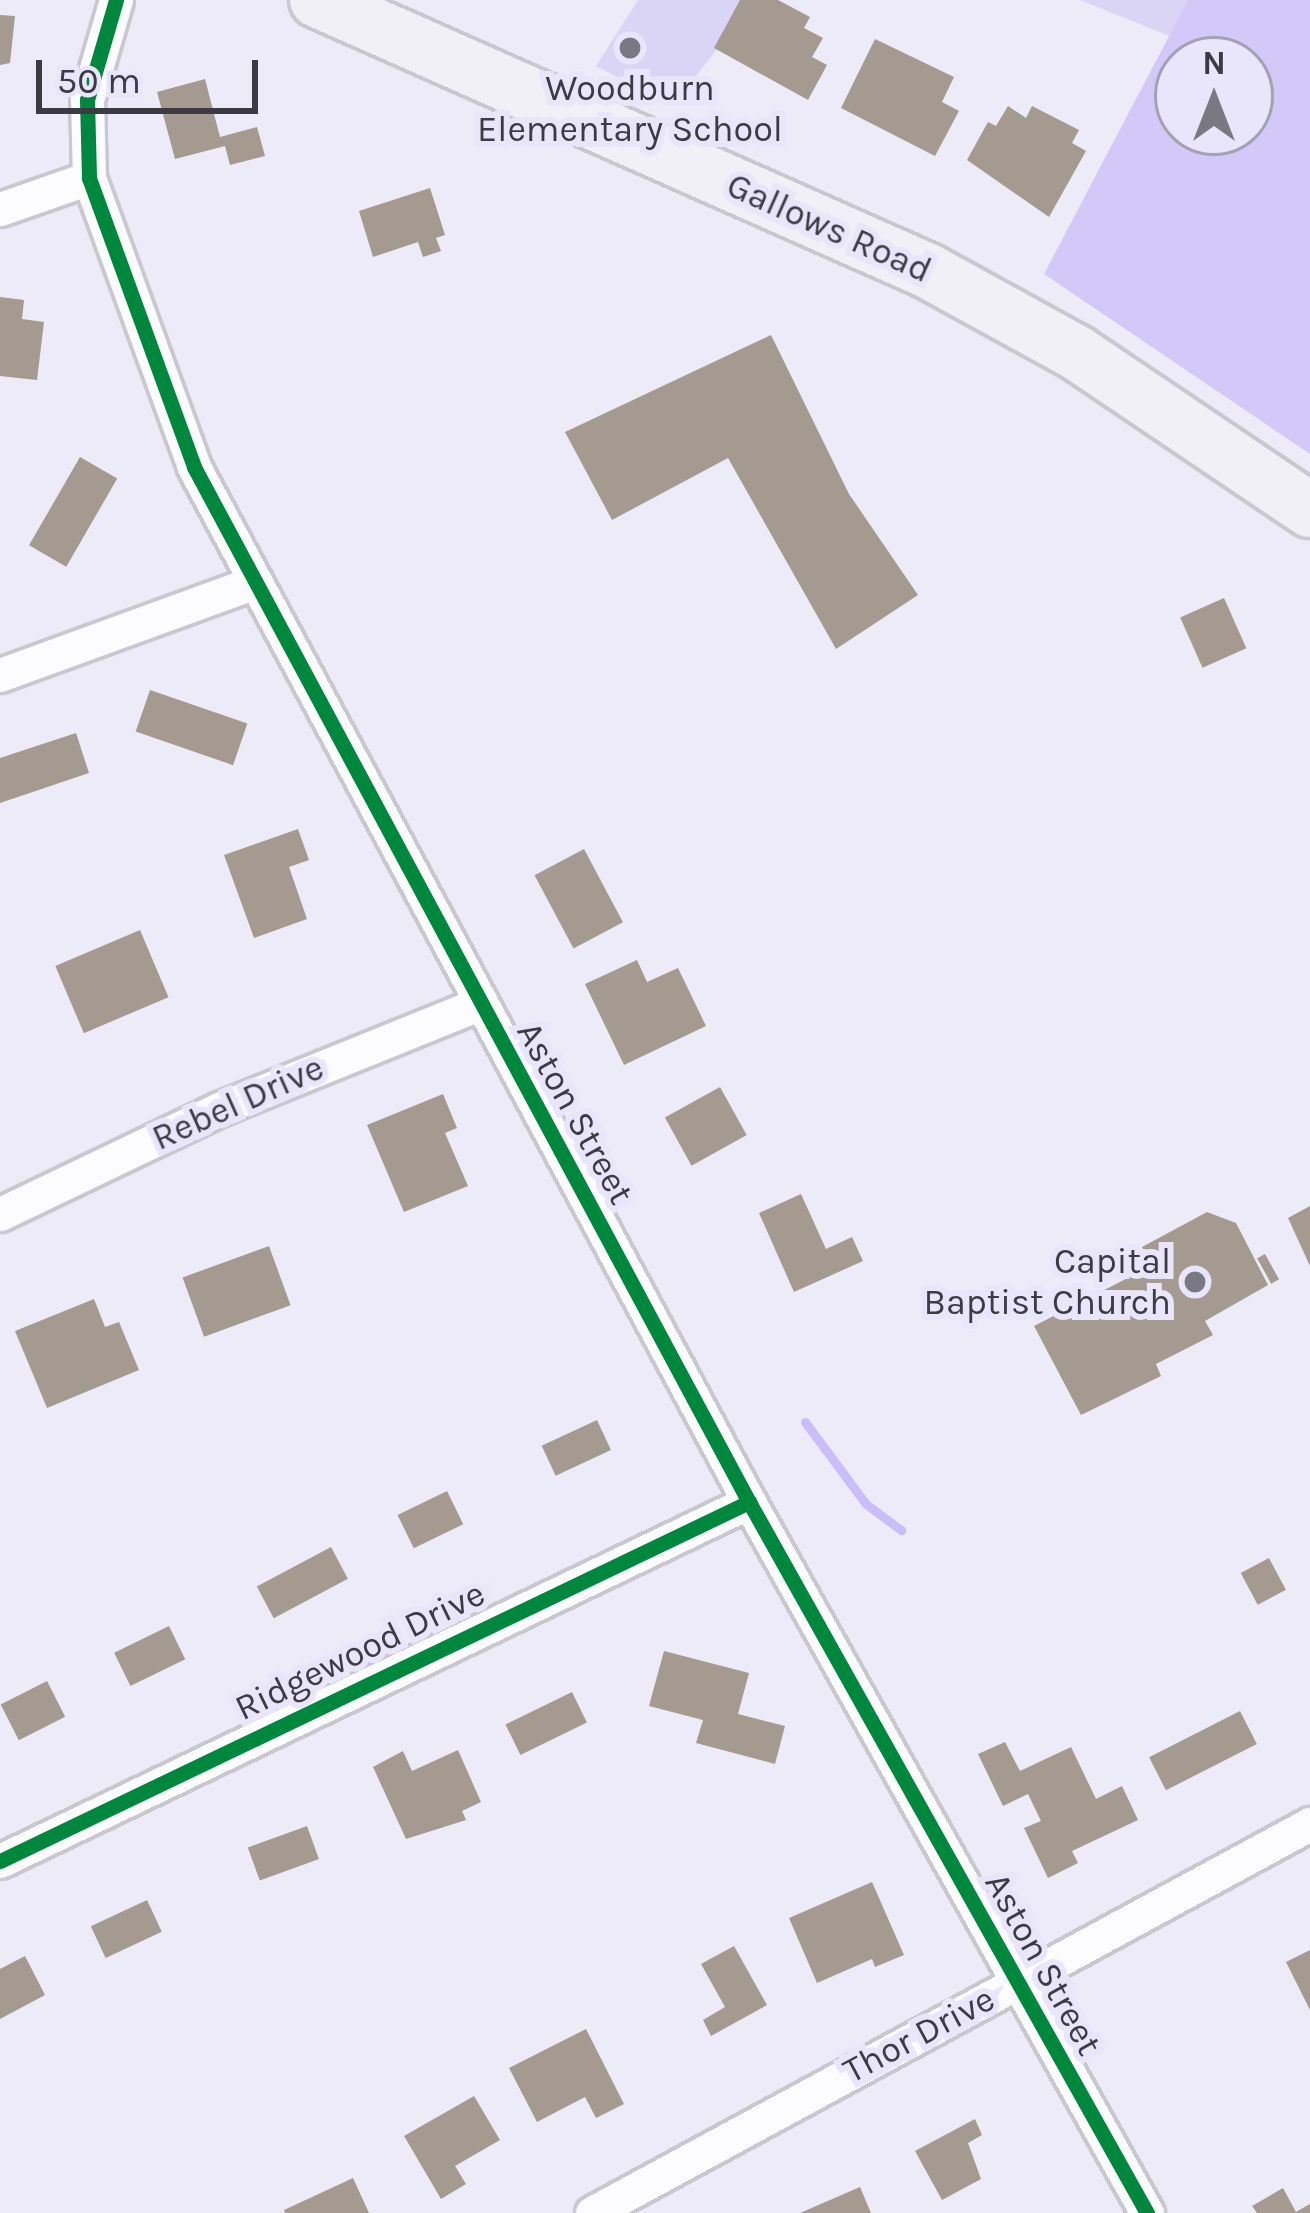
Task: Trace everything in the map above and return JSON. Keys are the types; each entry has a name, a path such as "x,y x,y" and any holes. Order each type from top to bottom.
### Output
{"main road":[{"name":"Gallows Road","path":"317,0 928,271 1077,353 1310,510"}],"street":[{"name":"Aston Street","path":"116,0 86,100 89,178 194,467 749,1502 1147,2213"},
{"path":"0,209 89,178"},
{"path":"0,675 256,582"},
{"name":"Rebel Drive","path":"0,1214 283,1081 481,1003"},
{"name":"Ridgewood Drive","path":"0,1861 749,1502"},
{"name":"Thor Drive","path":"592,2213 1310,1824"}],"shaded area":[{"path":"638,0 755,0 673,106 596,66"},
{"path":"1080,0 1191,0 1170,36"},
{"path":"1188,0 1310,0 1310,454 1044,274 1154,65 1154,156 1274,156 1274,36 1169,36"}],"building":[{"path":"740,0 778,0 810,17 804,28 823,38 812,57 827,65 808,100 714,48"},
{"path":"0,15 15,16 10,63 0,65"},
{"path":"875,39 954,77 942,102 959,111 935,156 841,108"},
{"path":"205,79 220,137 257,127 265,156 230,165 225,146 175,159 157,92"},
{"path":"1008,106 1026,118 1032,106 1079,130 1072,143 1086,151 1049,217 967,160 988,122 996,126"},
{"path":"430,188 445,235 436,238 441,251 423,257 418,242 373,257 359,211"},
{"path":"0,297 24,300 22,319 44,322 37,380 0,376"},
{"path":"771,335 849,494 918,595 836,649 728,458 612,520 565,432"},
{"path":"80,457 117,478 66,567 29,545"},
{"path":"1224,598 1246,648 1203,668 1180,618"},
{"path":"150,690 247,724 233,765 136,732"},
{"path":"76,733 89,773 0,803 0,758"},
{"path":"298,829 309,860 289,867 307,919 254,938 224,855"},
{"path":"584,849 623,922 574,949 535,875"},
{"path":"140,930 169,997 84,1033 55,966"},
{"path":"637,960 647,982 678,968 706,1026 624,1065 585,984"},
{"path":"720,1087 747,1135 692,1166 665,1118"},
{"path":"443,1094 457,1128 445,1133 468,1186 404,1212 367,1125"},
{"path":"801,1194 826,1249 852,1237 863,1261 794,1292 759,1213"},
{"path":"1310,1206 1310,1266 1288,1218"},
{"path":"1207,1212 1236,1223 1268,1285 1205,1321 1213,1335 1156,1364 1161,1376 1081,1415 1034,1326 1151,1266 1142,1247"},
{"path":"269,1246 291,1305 204,1337 183,1277"},
{"path":"1265,1254 1279,1279 1271,1284 1257,1258"},
{"path":"94,1299 105,1327 119,1322 139,1370 47,1408 15,1331"},
{"path":"597,1420 611,1450 556,1476 542,1446"},
{"path":"447,1491 463,1524 414,1548 398,1515"},
{"path":"331,1547 348,1579 274,1618 257,1586"},
{"path":"1269,1558 1286,1590 1258,1605 1241,1573"},
{"path":"169,1626 185,1659 130,1686 114,1653"},
{"path":"664,1651 749,1673 738,1714 785,1726 775,1764 696,1743 703,1720 649,1706"},
{"path":"47,1681 65,1717 19,1740 1,1705"},
{"path":"572,1692 587,1723 520,1755 505,1724"},
{"path":"1240,1711 1257,1744 1166,1790 1149,1757"},
{"path":"1005,1742 1020,1771 1071,1747 1096,1799 1122,1786 1138,1820 1072,1851 1078,1863 1048,1878 1024,1828 1041,1821 1028,1794 1003,1806 978,1754"},
{"path":"458,1750 481,1802 462,1811 466,1820 406,1839 373,1767 403,1751 412,1771"},
{"path":"307,1826 319,1859 260,1880 248,1848"},
{"path":"872,1882 904,1955 875,1967 872,1959 817,1983 789,1918"},
{"path":"147,1900 162,1932 106,1958 91,1926"},
{"path":"734,1946 767,2005 711,2036 703,2020 725,2007 701,1964"},
{"path":"1310,1950 1310,2010 1286,1962"},
{"path":"25,1956 45,1995 0,2019 0,1969"},
{"path":"586,2029 624,2104 596,2118 585,2097 537,2122 509,2068"},
{"path":"474,2096 500,2140 455,2166 466,2184 441,2199 404,2136"},
{"path":"975,2119 982,2135 968,2143 981,2179 942,2200 915,2151"},
{"path":"353,2178 369,2213 285,2213 284,2210"},
{"path":"860,2187 871,2213 800,2213"},
{"path":"1283,2188 1296,2212 1310,2204 1310,2213 1257,2213 1252,2206"}],"waterway":[{"path":"805,1422 866,1504 901,1530"}],"cycle path":[{"path":"116,0 87,100 89,178 194,467 749,1502 1147,2213"},
{"path":"0,1861 749,1502"}],"place":[{"name":"Woodburn Elementary School","path":"630,48"},
{"name":"Capital Baptist Church","path":"1195,1282"}]}
